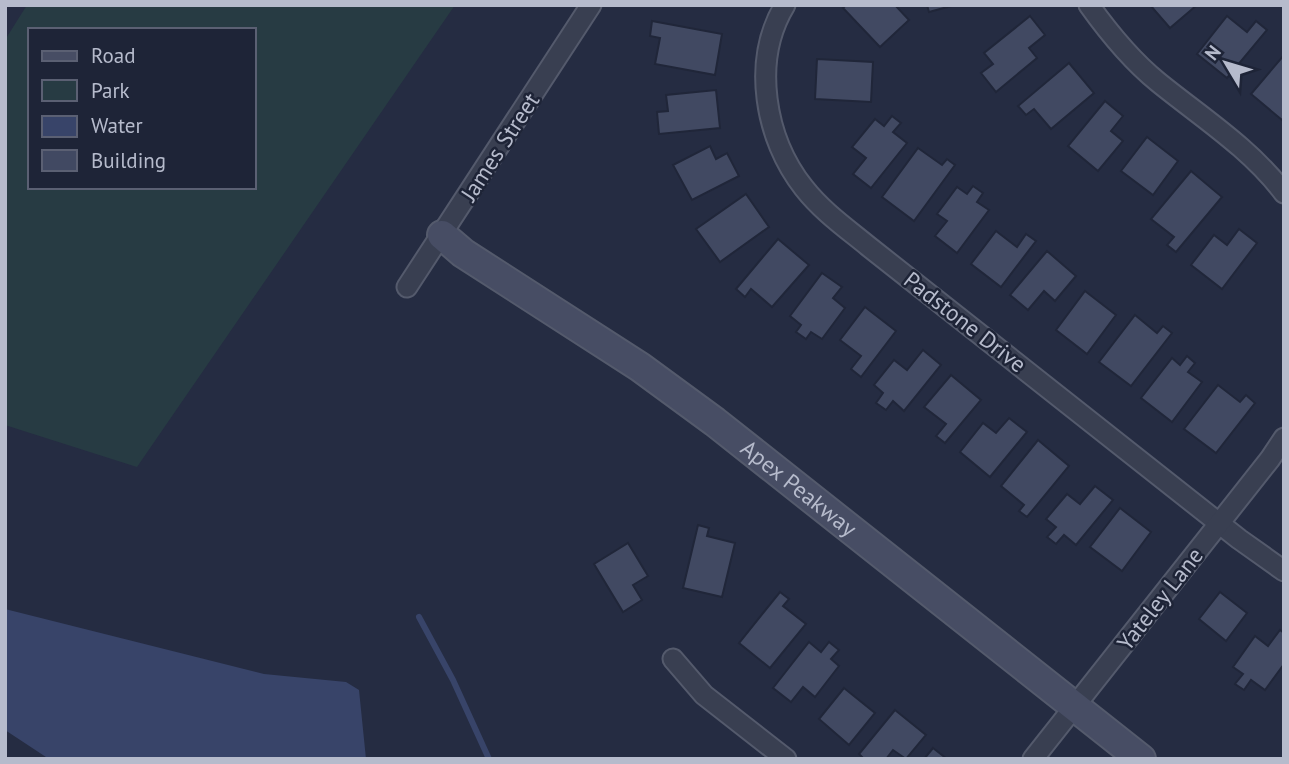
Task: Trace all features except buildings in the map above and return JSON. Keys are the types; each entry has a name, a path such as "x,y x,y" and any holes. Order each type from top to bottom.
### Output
{"main road":[{"name":"Apex Peakway","path":"442,235 463,253 640,367 715,422 1142,759"}],"street":[{"name":"James Street","path":"407,287 591,5"},
{"name":"Padstone Drive","path":"785,5 774,28 768,54 767,98 778,144 802,186 826,211 868,246 1284,571"},
{"path":"1089,5 1132,59 1242,148 1284,193"},
{"name":"Yateley Lane","path":"1034,759 1284,438"},
{"path":"673,659 704,695 786,759"}],"green space":[{"path":"27,5 455,5 137,467 5,425 5,40"}],"water":[{"path":"5,609 264,674 346,682 359,690 366,759 49,759 5,730"}],"waterway":[{"path":"419,617 453,680 489,759"}]}
